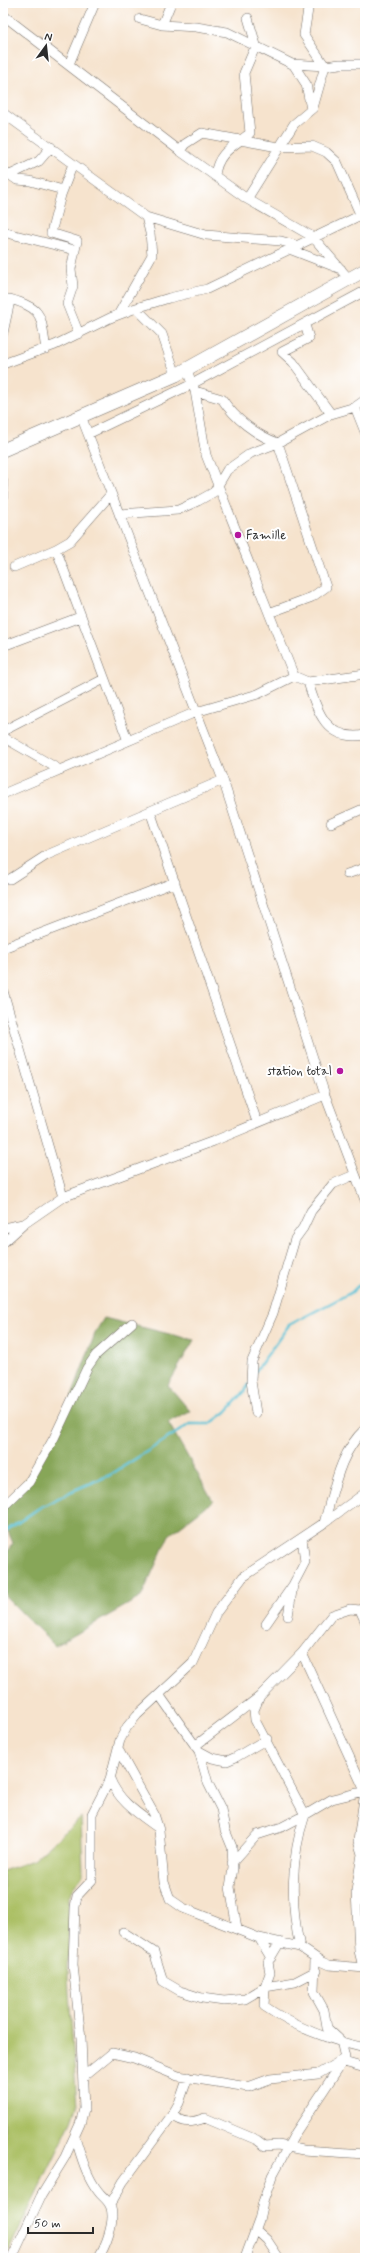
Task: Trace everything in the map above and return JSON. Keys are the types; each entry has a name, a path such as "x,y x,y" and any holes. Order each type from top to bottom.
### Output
{"street":[{"path":"69,64 95,3"},
{"path":"162,26 171,3"},
{"path":"309,3 304,35 325,66"},
{"path":"3,15 69,64 180,152 215,175 247,199 313,237 347,275"},
{"path":"215,175 216,166 222,154 250,133 244,73 256,45 248,18"},
{"path":"140,19 162,26 196,27 220,31 256,45 293,64 325,66 340,64 365,64"},
{"path":"293,64 306,84 311,109"},
{"path":"247,199 278,147 294,124 311,109 325,66"},
{"path":"3,113 51,146 73,164 146,217 206,235 276,241 296,248 347,275"},
{"path":"3,364 46,349 136,308 207,289 296,248 313,237 363,213 337,162 326,152 312,146 278,147 242,138 202,133 185,144 180,152"},
{"path":"6,174 39,161 51,146"},
{"path":"49,244 63,190 73,164"},
{"path":"6,174 17,180 30,181 63,190"},
{"path":"118,316 152,255 150,233 146,217"},
{"path":"3,232 75,250"},
{"path":"51,233 76,240 70,269 73,286 67,304 79,334"},
{"path":"3,450 181,372 347,275 365,270"},
{"path":"88,434 194,388 365,291"},
{"path":"3,333 6,298 31,306 37,312 46,349"},
{"path":"136,308 162,334 181,372 194,388 206,455 219,484 294,676 308,682 365,676"},
{"path":"305,324 309,338 282,352 293,362 331,414"},
{"path":"194,388 222,399 231,413 245,422 256,434 278,443 326,587 312,597 269,613"},
{"path":"119,514 178,510 214,492 227,470 251,453 278,443 331,414 355,407 365,400"},
{"path":"355,407 365,432"},
{"path":"81,416 223,780 325,1095 354,1175 365,1200"},
{"path":"3,482 3,503"},
{"path":"14,567 56,549 70,541 111,494"},
{"path":"56,549 80,617 128,741"},
{"path":"3,646 80,617"},
{"path":"3,794 196,712 258,694 294,676"},
{"path":"3,731 104,679"},
{"path":"308,682 316,709 330,728 337,733 364,736"},
{"path":"3,737 60,770"},
{"path":"3,879 10,879 47,855 223,780"},
{"path":"331,823 365,808"},
{"path":"150,811 257,1122"},
{"path":"347,874 365,868"},
{"path":"3,948 175,882"},
{"path":"3,991 63,1197"},
{"path":"3,1243 24,1224 63,1197 214,1141 325,1095"},
{"path":"256,1413 251,1381 252,1361 274,1313 295,1239 303,1228 311,1211 333,1184 354,1175"},
{"path":"3,1228 24,1224"},
{"path":"3,1508 29,1482 54,1438 87,1368 96,1355 132,1322"},
{"path":"324,1523 346,1452 354,1439 365,1429"},
{"path":"12,2258 41,2196 75,2137 84,2109 84,2076 73,1965 75,1907 77,1896 92,1880 92,1814 110,1779 119,1751 120,1740 127,1727 137,1715 160,1696 193,1663 216,1613 243,1577 324,1523 365,1493"},
{"path":"266,1624 293,1585 305,1562 302,1538"},
{"path":"288,1616 293,1585"},
{"path":"197,1749 260,1696 302,1653 332,1615 350,1609 362,1609 365,1621"},
{"path":"119,1751 138,1782 158,1828 164,1882 170,1899 183,1908 237,1928 259,1938 300,1947 315,1959 329,1965 364,1967 359,1951 356,1891 362,1854 358,1841 365,1791 302,1653"},
{"path":"160,1696 197,1749 208,1783 221,1809 224,1830 232,1847 230,1887 237,1928"},
{"path":"260,1696 254,1710 255,1720 267,1739 306,1815 297,1848 293,1912 300,1947"},
{"path":"197,1749 212,1758 227,1761 267,1739"},
{"path":"110,1779 114,1789 122,1800 158,1828"},
{"path":"232,1864 257,1835 282,1827 306,1815 332,1799 365,1791"},
{"path":"123,1932 154,1952 163,1981 180,1991 202,1998 224,2001 245,1999 265,1987 295,1982 316,1971"},
{"path":"259,1938 271,1958"},
{"path":"280,1942 268,1962 270,1973 265,1987 264,2006 282,2018 342,2043 365,2048"},
{"path":"245,2258 256,2230 269,2182 329,2080 344,2060 342,2043 327,2028 324,2010 314,1996 316,1971 315,1959"},
{"path":"84,2076 112,2053 188,2077 248,2087 270,2079 318,2074 344,2060 365,2068"},
{"path":"98,2258 106,2244 110,2223 110,2205 124,2182 172,2115 179,2103 188,2077"},
{"path":"172,2115 182,2122 193,2123 205,2118 257,2140 265,2146 289,2146 303,2150 365,2154"},
{"path":"75,2137 85,2167 98,2191 110,2205"},
{"path":"256,2230 267,2240 279,2258"}],"green space":[{"path":"104,1318 194,1340 168,1385 190,1411 168,1422 213,1501 169,1535 141,1597 55,1646 5,1596 3,1558 13,1543 3,1520 3,1510 56,1438 96,1331"},
{"path":"81,1818 83,1874 69,1896 68,1978 77,2106 72,2121 5,2258 3,2258 3,1871 33,1860"}],"waterway":[{"path":"255,1372 289,1325 352,1292 365,1279"},
{"path":"3,1533 39,1508 72,1491 110,1475 190,1424 210,1424 226,1412 245,1391 249,1384"}],"place":[{"name":"Famille","path":"238,535"},
{"name":"station total","path":"340,1071"}]}
